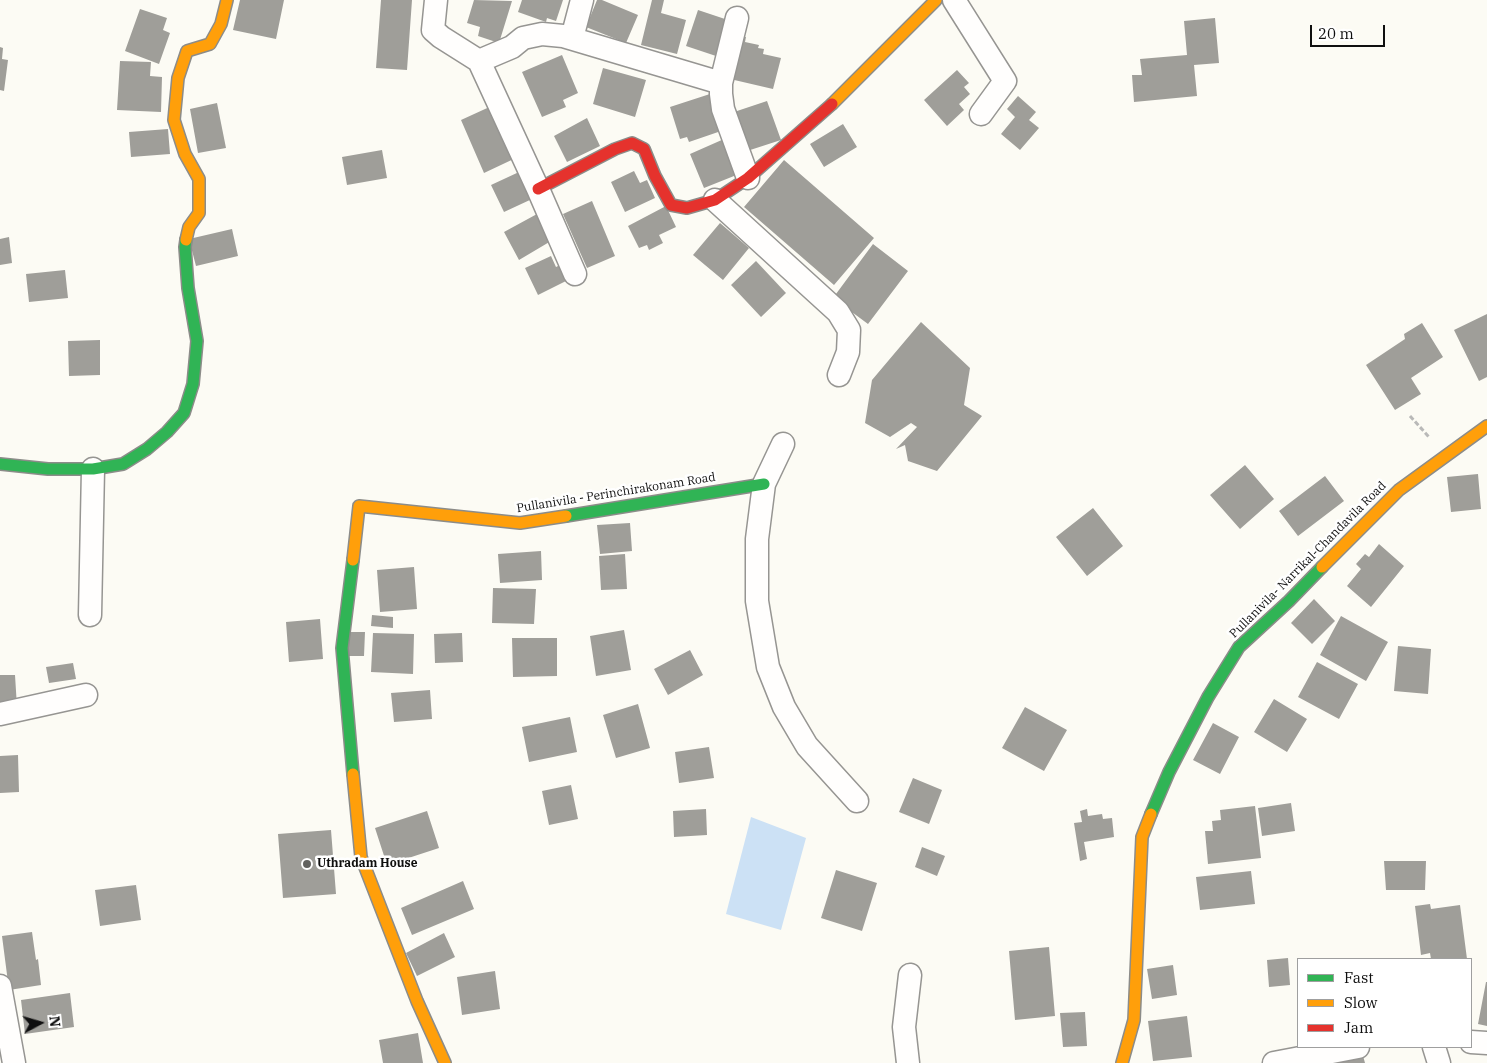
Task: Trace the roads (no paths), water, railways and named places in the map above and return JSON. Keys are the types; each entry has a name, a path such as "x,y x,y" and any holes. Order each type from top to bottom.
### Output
{"street":[{"path":"0,464 48,469 93,469 123,464 147,449 184,413 193,384 197,341 188,288 184,247 188,227 199,213 199,179 185,154 174,120 178,78 188,51 210,44 221,24 227,0"},
{"path":"436,0 433,30 478,61 538,189 575,274"},
{"path":"572,38 582,0"},
{"path":"538,189 615,149 632,143 644,149 655,176 671,205 687,208 715,200 748,178 830,106 936,0"},
{"path":"954,0 1005,81 982,114"},
{"path":"737,18 721,83 723,109 748,178"},
{"path":"478,61 512,48 523,38 542,34 572,38 721,83"},
{"path":"715,200 838,312 849,330 848,352 839,375"},
{"name":"Pullanivila- Narrikal-Chandavila Road","path":"1122,1063 1134,1020 1142,837 1169,772 1208,697 1239,647 1290,601 1399,490 1487,426"},
{"path":"784,444 764,484 757,539 757,601 768,667 784,707 807,746 858,801"},
{"path":"90,615 93,469"},
{"name":"Pullanivila - Perinchirakonam Road","path":"445,1063 417,1001 361,857 342,648 358,506 520,523 764,484"},
{"path":"0,714 86,695"},
{"path":"908,1063 904,1027 910,975"},
{"path":"0,986 14,1063"},
{"path":"1472,1042 1487,1043"},
{"path":"1274,1063 1353,1048"},
{"path":"1434,1048 1439,1063"}],"water":[{"path":"751,817 806,838 781,930 726,914"}],"place":[{"name":"Uthradam House","path":"307,864"}]}
